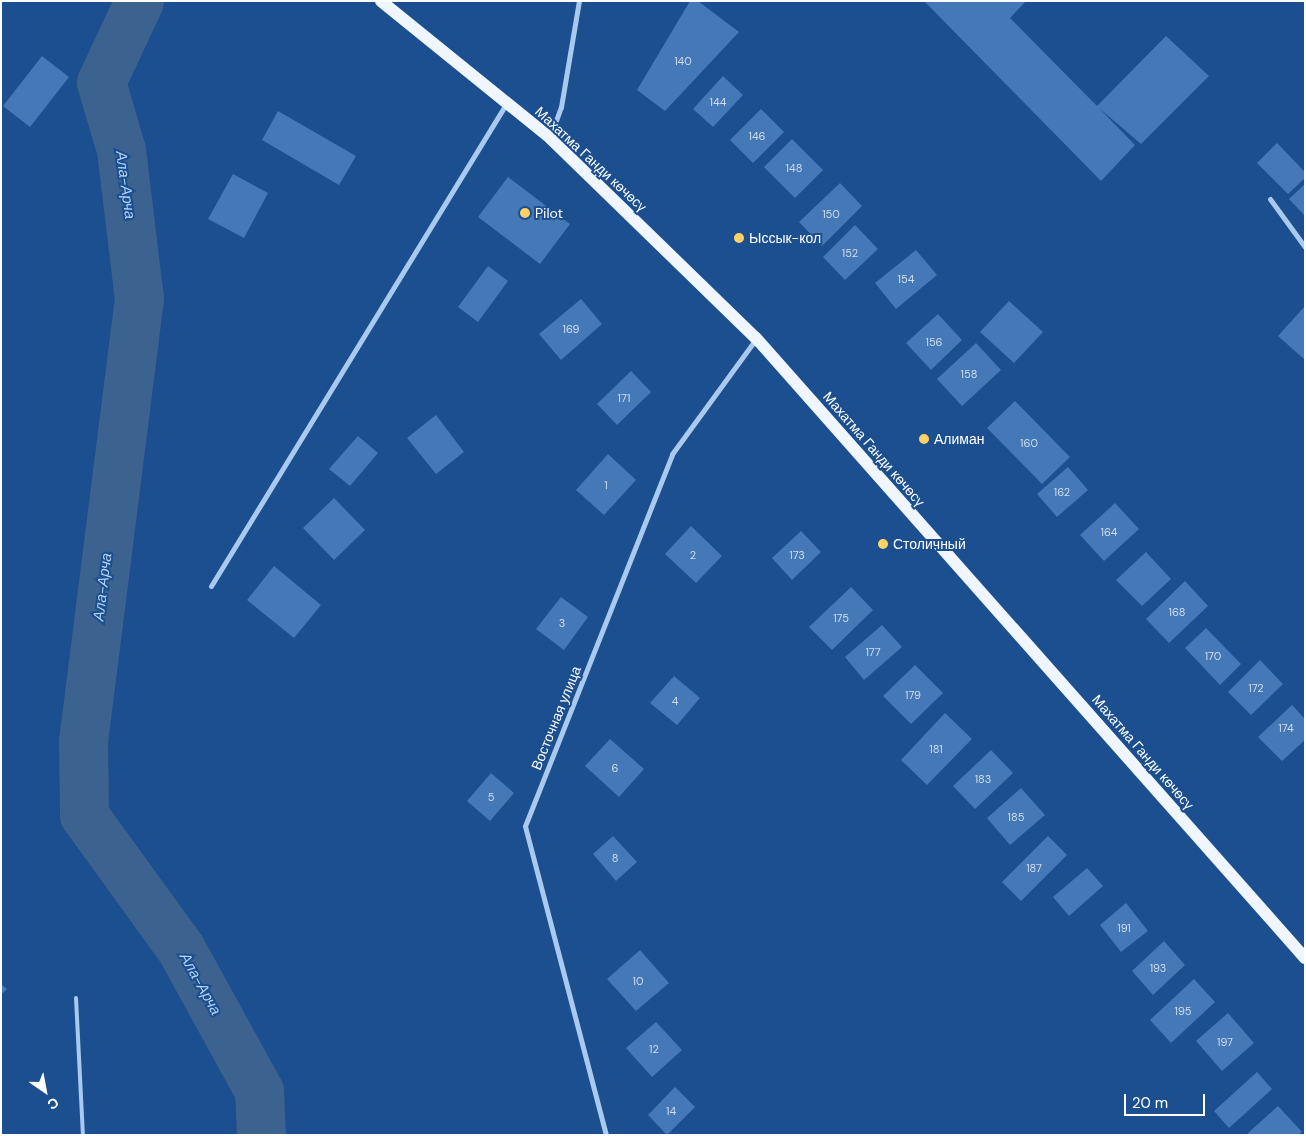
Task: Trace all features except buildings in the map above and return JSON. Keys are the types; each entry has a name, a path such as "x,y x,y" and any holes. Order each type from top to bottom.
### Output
{"main road":[{"name":"Махатма Ганди көчөсү","path":"380,1 550,138 756,338 1305,958"}],"street":[{"path":"550,138 560,107 579,1"},
{"path":"211,586 507,103"},
{"path":"1270,200 1305,247"},
{"name":"Восточная улица","path":"606,1135 525,826 672,454 756,338"}],"lane":[{"path":"76,998 83,1135"}],"waterway":[{"name":"Ала-Арча","path":"139,1 101,82 121,150 139,298 83,741 84,815 181,949 259,1091 261,1135"}],"place":[{"name":"Pilot","path":"525,213"},
{"name":"Ыссык-кол","path":"739,238"},
{"name":"Алиман","path":"924,439"},
{"name":"Столичный","path":"883,544"}]}
